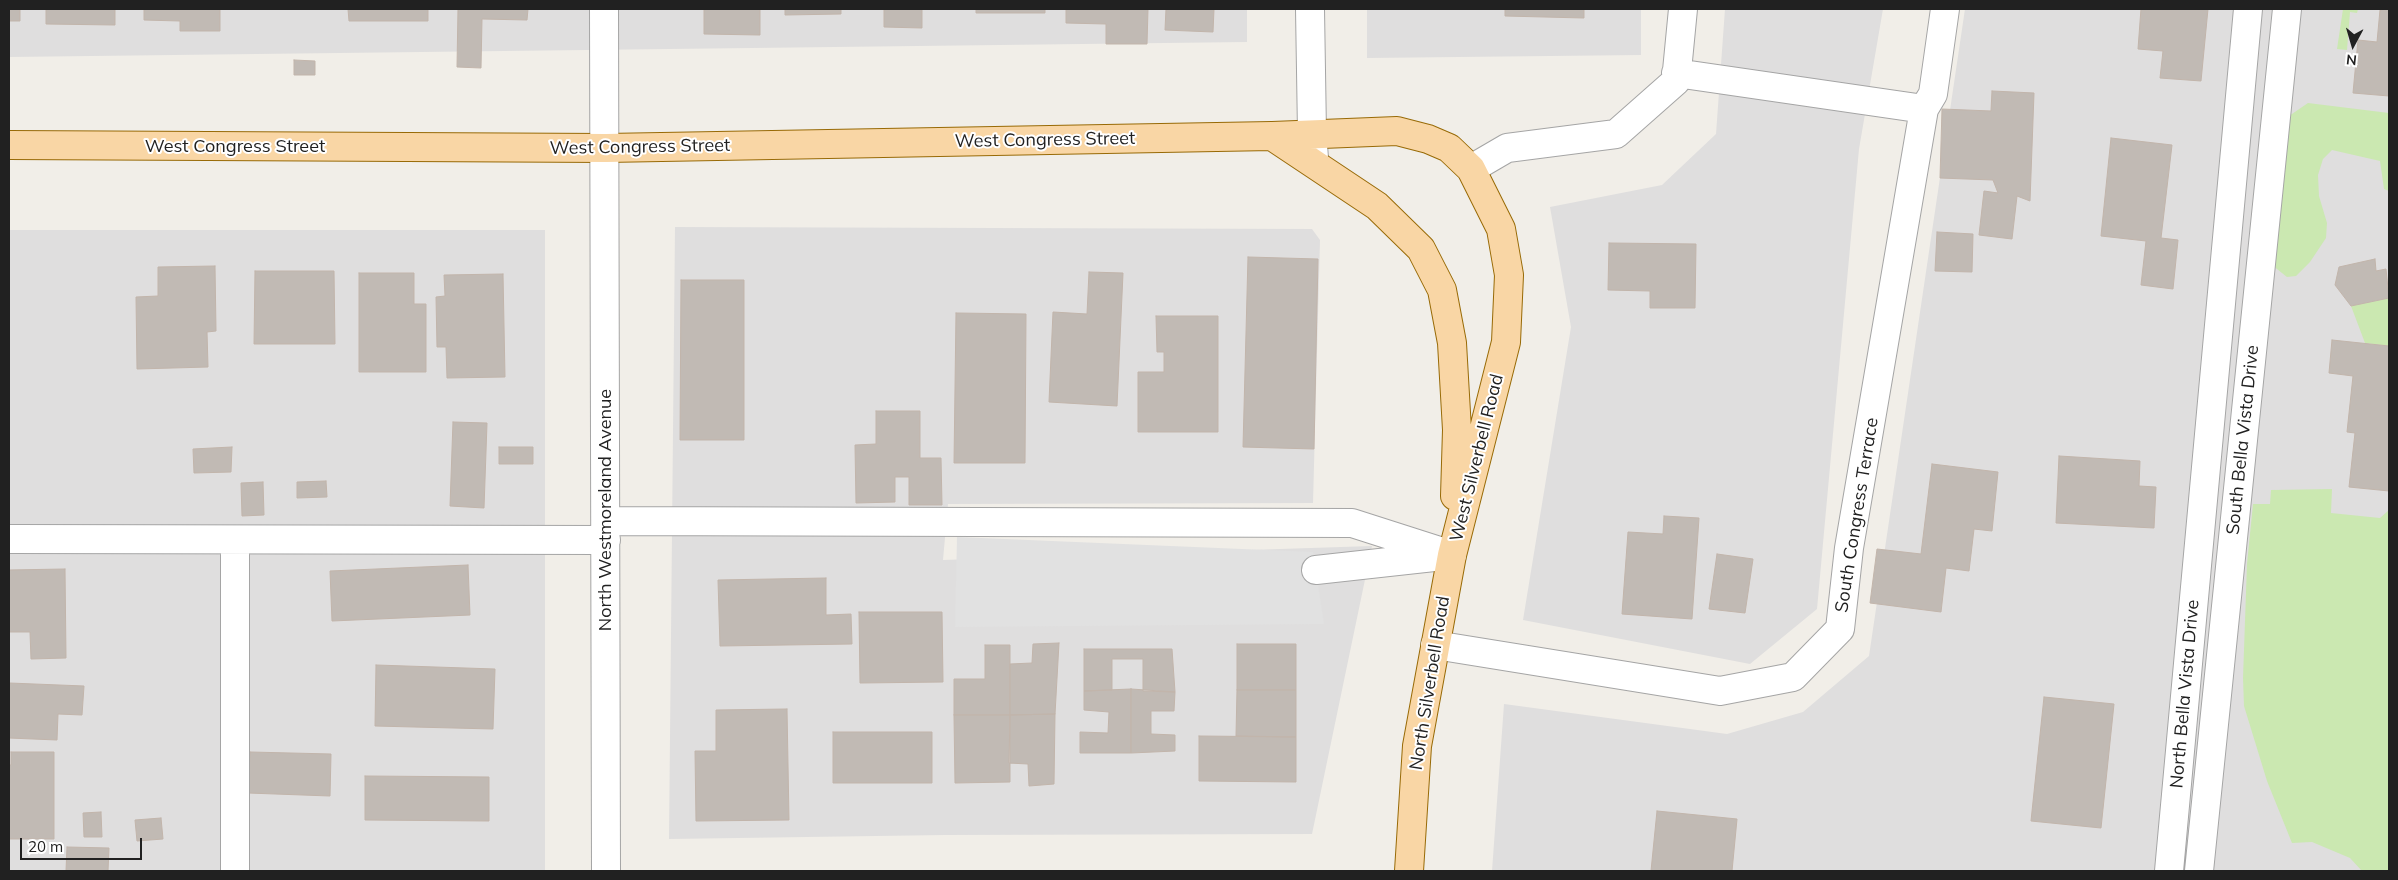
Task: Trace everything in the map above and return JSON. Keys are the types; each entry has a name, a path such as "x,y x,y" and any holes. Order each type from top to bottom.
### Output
{"main road":[{"name":"West Silverbell Road","path":"1272,136 1397,131 1428,139 1449,148 1471,169 1501,230 1509,275 1506,342 1452,555"},
{"name":"West Congress Street","path":"9,146 606,148 1272,136"},
{"name":"West Silverbell Road","path":"1272,136 1377,206 1421,249 1442,290 1452,343 1457,430 1452,555"},
{"name":"North Silverbell Road","path":"1409,871 1417,746 1452,555"}],"street":[{"name":"North Westmoreland Avenue","path":"604,9 606,148 606,871"},
{"path":"1310,9 1312,133 1315,164"},
{"path":"1471,169 1507,148 1616,134 1676,81 1683,9"},
{"name":"South Congress Terrace","path":"1435,645 1720,691 1793,677 1840,628 1849,548 1924,109 1933,94 1946,9"},
{"name":"South Bella Vista Drive","path":"2201,517 2248,9"},
{"name":"South Bella Vista Drive","path":"2198,871 2287,9"},
{"path":"1676,73 1924,109"},
{"name":"North Bella Vista Drive","path":"2169,871 2201,517"},
{"path":"9,539 235,540 606,530 1352,524 1452,555"},
{"path":"235,540 235,871"},
{"path":"1316,570 1452,555"}],"shaded area":[{"path":"9,9 1247,9 1247,42 9,57"},
{"path":"1367,9 1641,9 1641,55 1367,58"},
{"path":"1725,9 1883,9 1859,149 1817,609 1750,664 1523,620 1571,327 1550,207 1662,185 1716,134"},
{"path":"1965,9 2389,9 2389,871 1492,871 1504,704 1727,734 1803,712 1869,656"},
{"path":"675,227 1312,229 1320,240 1313,503 948,504 943,560 1372,546 1312,834 945,835 669,839"},
{"path":"9,230 545,230 545,871 9,871"},
{"path":"957,537 1313,552 1324,624 955,627"}],"green space":[{"path":"2343,9 2358,9 2357,13 2350,12 2347,50 2337,49"},
{"path":"2308,103 2389,113 2389,191 2384,189 2380,161 2332,150 2323,159 2318,175 2319,196 2327,223 2326,238 2310,262 2296,276 2287,277 2272,265 2289,116"},
{"path":"2389,298 2389,346 2365,343 2351,306"},
{"path":"2332,489 2331,513 2380,518 2389,510 2389,871 2362,871 2350,858 2312,842 2292,843 2267,781 2244,706 2243,678 2247,564 2253,504 2270,504 2271,490"}],"building":[{"path":"9,9 20,9 20,21 9,21"},
{"path":"46,9 115,9 115,25 46,24"},
{"path":"144,9 220,9 220,31 180,31 180,21 144,20"},
{"path":"348,9 428,9 428,21 349,21"},
{"path":"458,9 528,9 527,20 482,19 481,68 457,67"},
{"path":"704,9 760,9 760,35 704,34"},
{"path":"785,9 841,9 841,14 785,15"},
{"path":"884,9 922,9 922,28 884,27"},
{"path":"976,9 1045,9 1045,13 976,13"},
{"path":"1066,9 1148,9 1147,44 1106,44 1106,24 1066,23"},
{"path":"1166,9 1214,9 1213,32 1165,30"},
{"path":"1505,9 1584,9 1584,18 1505,16"},
{"path":"2141,9 2208,9 2201,81 2160,78 2163,51 2138,49"},
{"path":"2389,9 2389,96 2353,93 2358,40 2377,42 2380,10"},
{"path":"294,60 315,61 315,75 294,75"},
{"path":"1992,91 2034,93 2030,201 2017,196 2012,239 1979,235 1984,191 1998,193 1993,180 1940,178 1942,109 1991,111"},
{"path":"2111,138 2172,145 2161,238 2178,240 2173,289 2141,285 2146,241 2101,236"},
{"path":"1937,232 1973,234 1972,272 1935,271"},
{"path":"1609,243 1696,244 1695,308 1650,308 1650,291 1608,290"},
{"path":"1248,257 1318,259 1314,449 1243,447"},
{"path":"2375,259 2376,271 2386,269 2389,298 2351,306 2335,285 2339,267"},
{"path":"215,266 216,331 207,332 208,367 137,369 136,297 158,296 158,267"},
{"path":"255,271 334,271 335,344 254,344"},
{"path":"1089,272 1123,273 1117,406 1049,402 1053,312 1087,314"},
{"path":"359,273 414,273 414,304 426,304 426,372 359,372"},
{"path":"503,274 505,377 447,378 446,347 437,347 436,297 445,296 444,275"},
{"path":"681,280 744,280 744,440 680,440"},
{"path":"956,313 1026,314 1025,463 954,463"},
{"path":"1156,316 1218,316 1218,432 1138,432 1138,372 1164,372 1164,352 1157,352"},
{"path":"2332,340 2389,346 2389,491 2349,487 2355,433 2347,432 2353,376 2329,373"},
{"path":"876,411 920,411 920,458 941,458 942,505 909,505 909,477 895,477 895,502 856,503 855,445 876,444"},
{"path":"453,422 487,423 484,508 450,506"},
{"path":"232,447 231,472 194,473 193,449"},
{"path":"499,447 533,447 533,464 499,464"},
{"path":"2059,456 2140,461 2139,486 2156,487 2154,528 2056,523"},
{"path":"1932,464 1998,472 1992,531 1974,529 1969,571 1946,568 1941,612 1870,603 1877,549 1921,554"},
{"path":"326,481 327,497 297,498 297,482"},
{"path":"263,482 264,515 242,516 241,483"},
{"path":"1664,516 1699,518 1692,619 1622,614 1628,532 1663,534"},
{"path":"1717,554 1753,559 1745,613 1709,609"},
{"path":"468,565 470,615 332,621 330,571"},
{"path":"65,569 66,658 31,659 30,632 9,632 9,570"},
{"path":"826,578 826,615 851,614 852,644 720,646 718,580"},
{"path":"859,612 942,612 943,682 860,683"},
{"path":"1059,643 1055,714 1010,715 1010,664 1032,663 1033,644"},
{"path":"1237,644 1296,644 1296,690 1237,690"},
{"path":"985,645 1010,645 1010,715 954,715 954,679 985,679"},
{"path":"1084,649 1172,649 1175,692 1143,691 1143,659 1112,659 1112,690 1084,691"},
{"path":"376,665 495,669 493,729 375,726"},
{"path":"9,683 84,686 82,715 58,714 57,740 9,738"},
{"path":"1131,689 1175,692 1174,711 1151,711 1151,734 1175,735 1175,751 1131,753"},
{"path":"1131,689 1131,753 1080,753 1080,732 1108,733 1109,712 1084,710 1084,691"},
{"path":"1237,690 1296,690 1296,737 1236,736"},
{"path":"2044,697 2114,704 2101,828 2031,821"},
{"path":"787,709 789,820 696,821 695,751 716,751 716,710"},
{"path":"1055,714 1054,784 1029,786 1028,764 1009,763 1010,715"},
{"path":"954,715 1010,715 1010,782 955,783"},
{"path":"833,732 932,732 932,783 833,783"},
{"path":"1199,736 1296,737 1296,782 1199,781"},
{"path":"11,752 54,752 54,839 9,839 9,765 11,765"},
{"path":"250,752 331,754 330,796 248,793"},
{"path":"365,776 489,777 489,821 365,820"},
{"path":"1657,811 1737,819 1732,871 1651,871"},
{"path":"101,812 102,837 84,837 83,813"},
{"path":"161,818 163,839 137,841 135,820"},
{"path":"67,847 109,848 108,871 66,871"}]}
